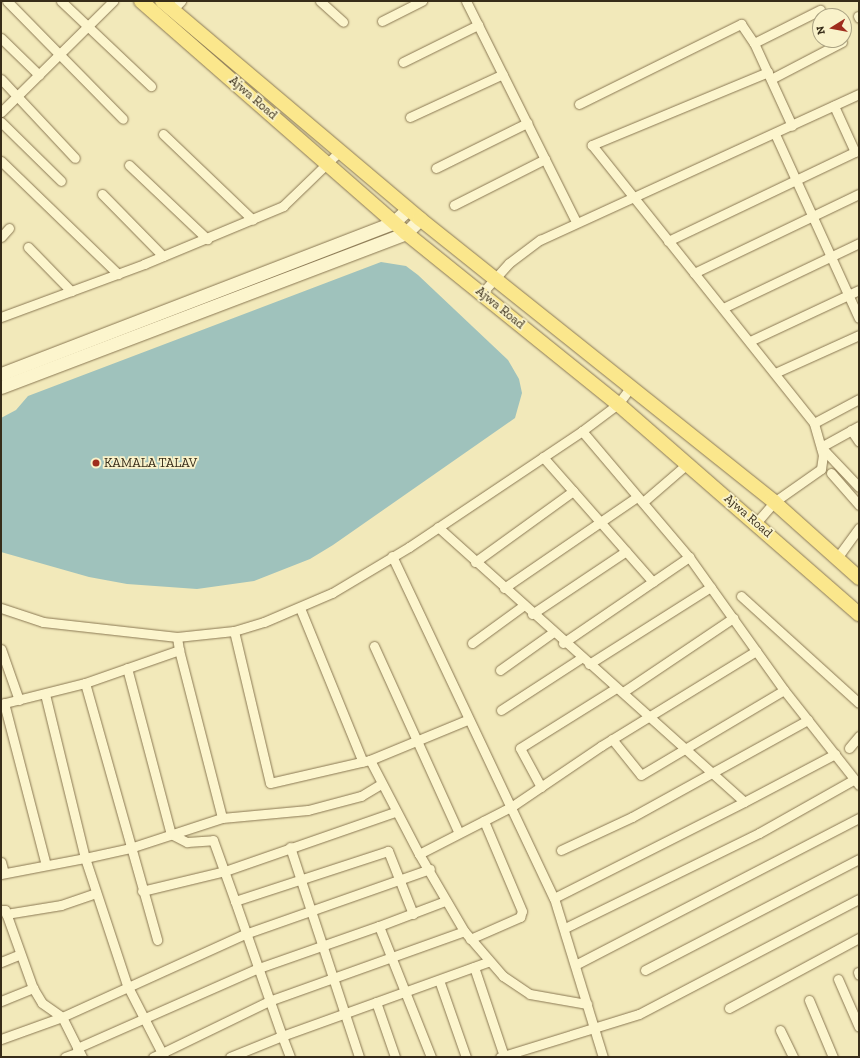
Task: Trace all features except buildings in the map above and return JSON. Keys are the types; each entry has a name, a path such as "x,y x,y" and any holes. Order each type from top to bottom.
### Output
{"main road":[{"name":"Ajwa Road","path":"141,1 406,233 618,404 859,614"},
{"name":"Ajwa Road","path":"172,4 408,209 774,502 859,578"}],"street":[{"path":"7,1 123,119"},
{"path":"61,1 151,86"},
{"path":"1,112 58,54 88,28 113,1"},
{"path":"320,1 343,22"},
{"path":"382,21 422,1"},
{"path":"466,1 576,222"},
{"path":"754,43 812,14"},
{"path":"579,104 736,24 747,28 770,75 792,126"},
{"path":"403,62 478,25"},
{"path":"1,38 39,75"},
{"path":"756,523 774,502 822,469 821,447 814,423 750,341 634,200 592,145 770,75 829,48"},
{"path":"410,117 503,74"},
{"path":"1,79 18,95 75,158"},
{"path":"482,293 494,278 540,240 576,222 634,200 859,94"},
{"path":"668,241 794,179 855,152 834,106"},
{"path":"1,122 61,181"},
{"path":"436,168 527,123"},
{"path":"163,134 253,220"},
{"path":"775,134 810,216 859,318"},
{"path":"1,317 118,274 253,220 283,206 329,165 340,151"},
{"path":"454,205 545,159"},
{"path":"1,161 118,274"},
{"path":"129,165 207,238"},
{"path":"102,194 163,256"},
{"path":"694,273 810,216 859,194"},
{"path":"1,374 394,222 408,209"},
{"path":"1,387 406,233 420,219"},
{"path":"1,237 9,228"},
{"path":"723,308 859,243"},
{"path":"28,246 71,291"},
{"path":"750,341 859,290"},
{"path":"775,373 859,335"},
{"path":"1,608 43,622 177,637 234,631 300,608 332,593 438,528 582,431 618,404 630,388"},
{"path":"814,423 859,399"},
{"path":"821,447 855,428 859,442"},
{"path":"565,928 759,833 856,783 784,690 689,557 582,431"},
{"path":"821,447 859,487"},
{"path":"543,457 653,582"},
{"path":"504,588 640,499 687,464"},
{"path":"831,472 859,505"},
{"path":"475,562 573,491"},
{"path":"438,528 563,643 714,773 744,802"},
{"path":"837,558 859,528"},
{"path":"532,614 626,551"},
{"path":"392,556 468,720 554,898 577,964 593,1028 604,1057"},
{"path":"563,643 689,557"},
{"path":"589,664 710,587"},
{"path":"741,596 859,703"},
{"path":"472,643 523,606"},
{"path":"300,608 367,761 381,784 394,812 419,854 430,869 446,901 464,931 488,962 516,987 530,994 587,1004"},
{"path":"541,787 520,748 619,690 733,618"},
{"path":"234,631 270,783 367,761 417,743 468,720"},
{"path":"500,670 552,632"},
{"path":"177,637 222,818"},
{"path":"374,646 459,833"},
{"path":"1,649 19,700"},
{"path":"46,865 2,704 85,683 179,650"},
{"path":"419,854 511,807 612,739 650,719 756,651"},
{"path":"501,710 581,658"},
{"path":"127,668 171,834 187,842 213,840 225,871 256,969 290,1057"},
{"path":"85,683 142,891 157,940"},
{"path":"612,739 641,775 684,747 784,690"},
{"path":"45,694 85,858 96,894 127,985 163,1055"},
{"path":"561,850 714,773 808,720"},
{"path":"849,748 859,736"},
{"path":"554,898 744,802 835,754"},
{"path":"1,862 2,874 85,858 130,848 222,818 308,810 360,796 381,784"},
{"path":"142,891 225,871 394,812"},
{"path":"577,964 859,818"},
{"path":"470,939 520,917 522,912 484,821"},
{"path":"290,848 346,1013 359,1057"},
{"path":"235,901 388,851 413,914"},
{"path":"645,970 859,859"},
{"path":"1,1039 62,1017 127,985 245,934 312,912 430,869"},
{"path":"80,1052 62,1017 42,1003 33,988 18,955 4,912 61,905 96,894"},
{"path":"474,967 502,1056 639,1014 700,984 859,899"},
{"path":"65,1057 80,1052 144,1018 256,969 446,901"},
{"path":"379,926 431,1057"},
{"path":"153,1057 163,1055 269,1001 464,931"},
{"path":"729,1008 859,938"},
{"path":"1,962 18,955"},
{"path":"230,1057 282,1036 488,962"},
{"path":"838,979 859,1027"},
{"path":"439,980 466,1057"},
{"path":"1,1001 33,988"},
{"path":"808,1000 833,1057"},
{"path":"376,1002 395,1057"},
{"path":"780,1030 793,1057"}],"water":[{"path":"381,262 406,266 418,275 508,360 519,379 522,393 515,418 333,545 310,559 254,581 197,589 127,584 89,577 1,552 1,418 16,410 28,396"}],"place":[{"name":"KAMALA TALAV","path":"96,463"}]}
